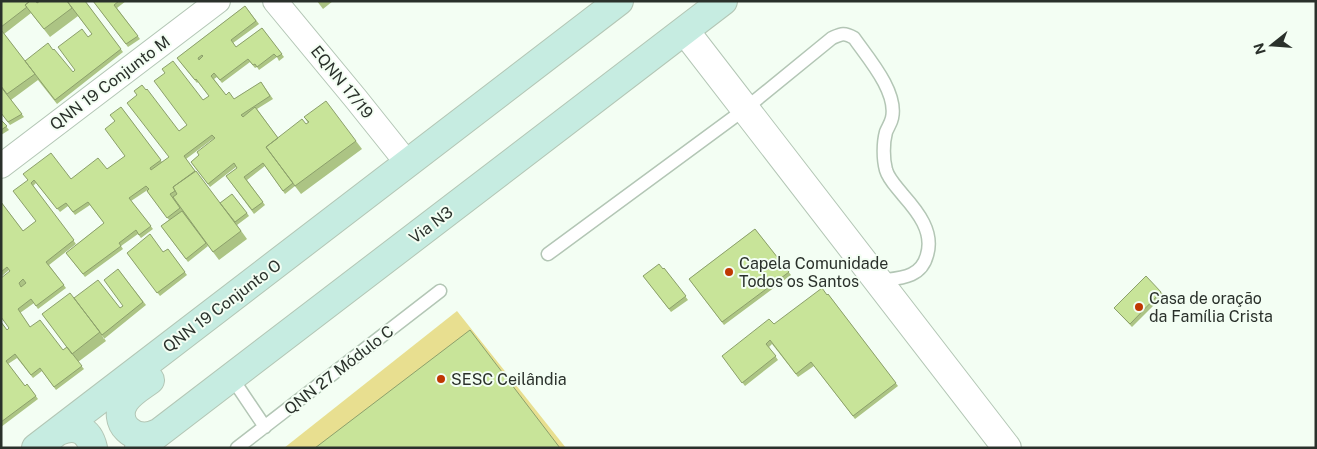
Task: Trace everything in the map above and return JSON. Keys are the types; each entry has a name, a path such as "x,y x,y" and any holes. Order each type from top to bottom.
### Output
{"main road":[{"path":"408,164 619,1"},
{"name":"Via N3","path":"149,441 723,1"},
{"path":"149,441 151,437 135,436 124,425 122,408 125,400 397,195 462,122"},
{"name":"QNN 19 Conjunto O","path":"36,448 408,164"},
{"path":"59,431 73,427 80,429 86,433 93,448"}],"street":[{"name":"QNN 19 Conjunto M","path":"1,166 218,1"},
{"name":"EQNN 17/19","path":"274,1 408,164"},
{"path":"685,31 1006,448"}],"lane":[{"path":"548,254 744,109 832,38 841,34 848,34 854,38 888,87 892,104 892,117 884,146 886,170 923,221 928,237 929,250 925,264 916,273 878,281"},
{"name":"QNN 27 Módulo C","path":"237,448 440,291"},
{"path":"232,378 265,427"}],"shaded area":[{"name":"SESC Ceilândia","path":"457,311 566,448 284,448"}],"building":[{"path":"1,1 30,1 25,5 27,7 1,27"},
{"path":"30,1 36,1 37,3 40,1 67,1 72,8 44,29 25,5"},
{"path":"67,1 85,1 121,49 55,100 25,61 48,43 73,72 75,70 58,47 82,29 88,37 92,34"},
{"path":"93,1 119,1 114,5 138,36 126,44"},
{"path":"245,6 256,21 231,40 236,47 262,28 282,54 277,57 274,54 257,67 248,59 220,80 214,73 211,76 226,95 229,92 234,99 261,82 270,96 241,115 243,117 255,107 278,138 266,147 293,183 283,191 263,163 244,177 263,202 252,210 226,176 237,168 234,163 208,184 191,162 199,155 197,152 215,138 212,135 184,156 195,171 173,187 175,191 170,194 180,208 167,218 147,191 149,189 146,186 129,198 151,226 139,235 136,230 119,243 121,246 83,274 66,253 104,223 88,202 73,212 66,203 57,209 34,180 31,183 74,240 46,262 64,285 36,306 31,299 18,309 30,327 40,320 63,350 67,347 82,366 54,387 40,368 31,375 15,354 6,361 25,386 27,384 36,396 1,422 1,322 7,330 9,328 1,317 1,278 10,271 7,267 1,272 1,202 23,231 36,221 13,191 28,180 23,174 51,153 71,179 98,158 107,169 125,156 105,129 115,121 110,115 121,107 161,160 150,168 151,170 169,157 127,103 137,95 134,91 142,85 179,131 187,125 154,81 165,73 162,69 173,61 203,100 209,96 177,58","holes":["23,279 26,283 21,287 19,283"]},
{"path":"2,31 35,74 7,94 1,86"},
{"path":"1,87 22,114 8,122 1,113"},
{"path":"326,101 356,141 295,186 266,147 302,119 306,124 309,122 304,117"},
{"path":"1,120 7,126 1,130"},
{"path":"196,171 241,231 213,252 173,197 177,194 173,187"},
{"path":"232,194 247,213 235,222 220,203"},
{"path":"182,211 206,243 186,259 161,226"},
{"path":"755,229 789,272 722,322 689,279"},
{"path":"150,234 163,252 168,249 185,272 157,293 127,253"},
{"path":"659,264 686,296 669,309 643,276"},
{"path":"118,269 143,302 102,335 74,298 98,280 120,308 123,306 104,280"},
{"path":"1146,276 1161,292 1130,324 1114,308"},
{"path":"822,288 896,383 853,416 811,362 796,374 770,340 766,344 776,356 742,383 722,356 769,319 774,324"},
{"path":"70,293 100,332 72,354 42,314"},
{"name":"SESC Ceilândia","path":"470,330 560,448 315,448"}],"place":[{"name":"Capela Comunidade Todos os Santos","path":"729,272"},
{"name":"Casa de oração da Família Crista","path":"1139,307"},
{"name":"SESC Ceilândia","path":"441,379"}]}
